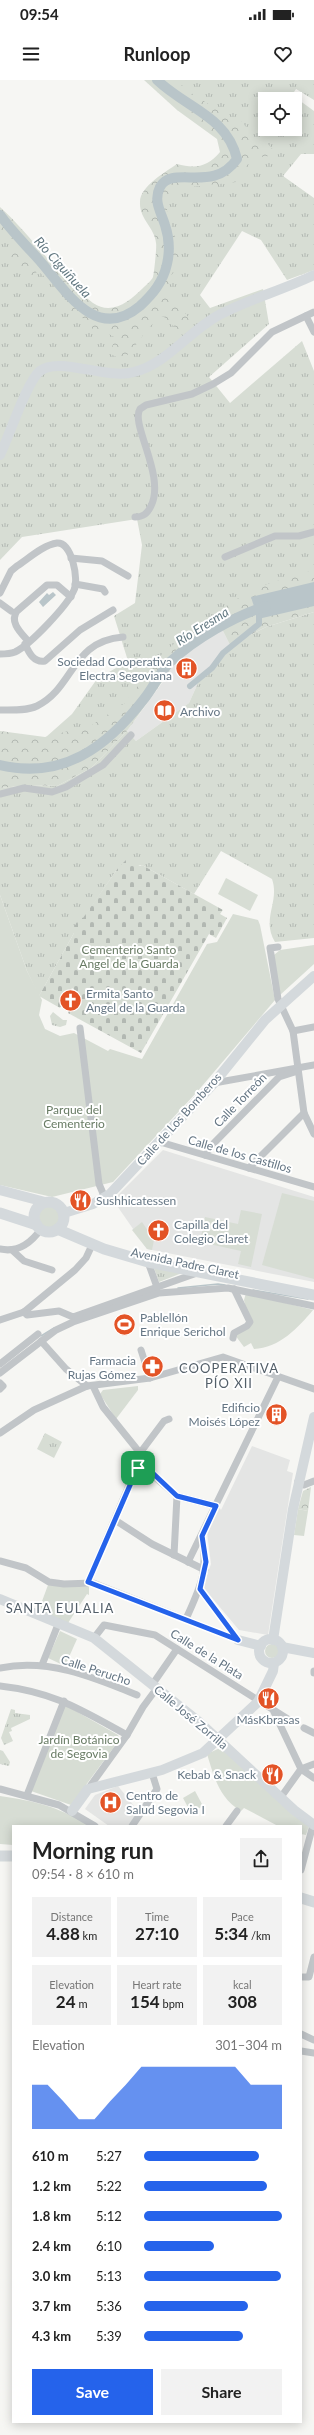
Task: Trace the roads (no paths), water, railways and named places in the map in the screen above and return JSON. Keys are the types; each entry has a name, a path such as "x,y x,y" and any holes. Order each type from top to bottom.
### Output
{"main road":[{"path":"0,1213 17,1218 28,1218 38,1213 57,1204 62,1221 50,1231 38,1213"},
{"name":"Avenida Padre Claret","path":"62,1221 92,1245 148,1262 314,1295"},
{"name":"Avenida Padre Claret","path":"62,1221 79,1233 142,1256 314,1290"},
{"path":"0,1849 12,1850"},
{"path":"0,1856 12,1856"},
{"path":"302,1898 314,1902"},
{"path":"302,1905 314,1908"}],"street":[{"path":"0,455 33,378 44,368 58,365 103,374 136,372 158,361 220,314 314,275"},
{"path":"135,517 147,514 155,498 156,490 149,453 138,420 140,409 146,405 192,394 213,384 231,373 272,332 314,312"},
{"path":"306,316 314,332"},
{"path":"225,557 275,536 298,536 314,532"},
{"path":"0,593 13,569 49,546 58,543 69,550 75,584 70,597 60,610 14,652 0,654"},
{"path":"71,558 102,561 128,576"},
{"path":"70,597 58,585 47,584 17,611 14,616 16,625 33,658 39,661 45,661 80,630 112,610"},
{"path":"75,584 104,589 105,592"},
{"path":"0,603 11,611"},
{"path":"0,710 35,707 51,697 79,659 92,648 111,638 123,637"},
{"path":"0,794 24,788 52,792 66,787 103,765 131,735"},
{"path":"278,947 270,948 281,1005 292,1031 304,1113 314,1134"},
{"name":"Calle de Los Bomberos","path":"62,1221 105,1198 160,1142 214,1083 265,1020 314,976"},
{"path":"292,1031 314,1027"},
{"path":"80,1028 99,1184 105,1198"},
{"path":"214,1083 275,1075 314,1065"},
{"name":"Calle Torreón","path":"205,1155 275,1075"},
{"path":"248,1168 304,1113"},
{"name":"Calle de los Castillos","path":"160,1142 314,1187"},
{"path":"0,1190 38,1213 30,1242 12,1250 0,1249"},
{"path":"0,1320 24,1312 75,1270 86,1258 92,1245"},
{"path":"12,1250 24,1261 52,1270"},
{"name":"Avenida Padre Claret","path":"148,1262 157,1287"},
{"path":"24,1312 27,1315 60,1311 73,1316 196,1272"},
{"path":"0,1364 40,1338 73,1322 156,1294 209,1288 234,1289 314,1306"},
{"path":"232,1338 234,1333 247,1326 250,1322 234,1289"},
{"path":"0,1373 40,1338"},
{"path":"40,1338 60,1364 90,1386 106,1412 140,1453 142,1463 177,1496 216,1506"},
{"path":"141,1350 150,1378"},
{"path":"0,1433 34,1410 90,1386 150,1378 223,1357 235,1360 278,1378 314,1389"},
{"path":"188,1562 278,1378"},
{"path":"0,1383 3,1386 0,1389"},
{"path":"273,1640 298,1481 314,1417"},
{"path":"140,1453 164,1421 169,1419"},
{"path":"88,1582 136,1471 142,1463"},
{"path":"298,1481 304,1485 314,1481"},
{"path":"174,1555 177,1496"},
{"path":"115,1520 174,1555 205,1570"},
{"path":"187,1618 200,1589 205,1570 206,1558 202,1536"},
{"path":"3,1562 26,1568 49,1582 64,1584 88,1582 187,1618 238,1640 261,1646"},
{"path":"200,1589 238,1640"},
{"name":"Calle José Zorrilla","path":"0,1599 59,1622 94,1638 155,1686 218,1739 314,1825"},
{"path":"42,1665 59,1622"},
{"name":"Calle de la Plata","path":"94,1638 104,1625 153,1634 214,1671 258,1702 291,1721"},
{"path":"282,1647 282,1657 274,1663 269,1663 262,1659 260,1654 261,1646 266,1641 273,1640 282,1647 314,1653"},
{"path":"72,1811 127,1735 176,1649"},
{"path":"88,1789 152,1773 199,1756 258,1702 273,1671 274,1663"},
{"name":"Calle Perucho","path":"0,1668 18,1664 42,1665 71,1671 137,1695"},
{"path":"0,1686 35,1691 64,1701 127,1735"},
{"path":"27,1795 64,1701"},
{"path":"274,1712 301,1769 314,1778"},
{"path":"304,1728 314,1733"},
{"path":"281,1797 301,1769 314,1764"},
{"path":"133,1825 157,1789 152,1773"},
{"path":"0,1789 27,1795 72,1811 93,1825"},
{"path":"227,1825 238,1811"},
{"path":"302,1867 314,1825"},
{"path":"304,1976 314,1957"},
{"path":"302,2034 314,2040"},
{"path":"302,2051 314,2053"}],"waterway":[{"name":"Río Ciguiñuela","path":"0,215 60,286 83,309 96,316 109,319 124,316 140,306 160,282 168,259 169,244 165,225 157,202 160,187 166,181 174,178 206,177 217,175 227,169 237,159 232,144 215,122 168,90 157,80"},
{"name":"Río Eresma","path":"0,765 23,768 44,768 82,756 115,732 147,695 166,666 180,653 215,629 266,606"},
{"path":"190,686 212,668 223,653 259,624 259,612"},
{"path":"178,1288 218,1284 225,1285"},
{"path":"253,1290 308,1299"},
{"path":"41,1336 54,1328"}],"place":[{"name":"Sociedad Cooperativa Electra Segoviana","path":"187,668"},
{"name":"Archivo","path":"164,711"},
{"name":"Ermita Santo Angel de la Guarda","path":"70,1000"},
{"name":"Sushhicatessen","path":"81,1200"},
{"name":"Capilla del Colegio Claret","path":"159,1231"},
{"name":"Pablellón Enrique Serichol","path":"124,1324"},
{"name":"Farmacia Rujas Gómez","path":"152,1367"},
{"name":"Edificio Moisés López","path":"276,1414"},
{"name":"MásKbrasas","path":"268,1698"},
{"name":"Kebab & Snack","path":"272,1774"},
{"name":"Centro de Salud Segovia I","path":"110,1802"}],"district":[{"name":"COOPERATIVA PÍO XII","path":"229,1376"},
{"name":"SANTA EULALIA","path":"60,1608"}],"park label":[{"name":"Cementerio Santo Angel de la Guarda","path":"129,956"},
{"name":"Parque del Cementerio","path":"74,1116"},
{"name":"Jardín Botánico de Segovia","path":"79,1746"}]}
